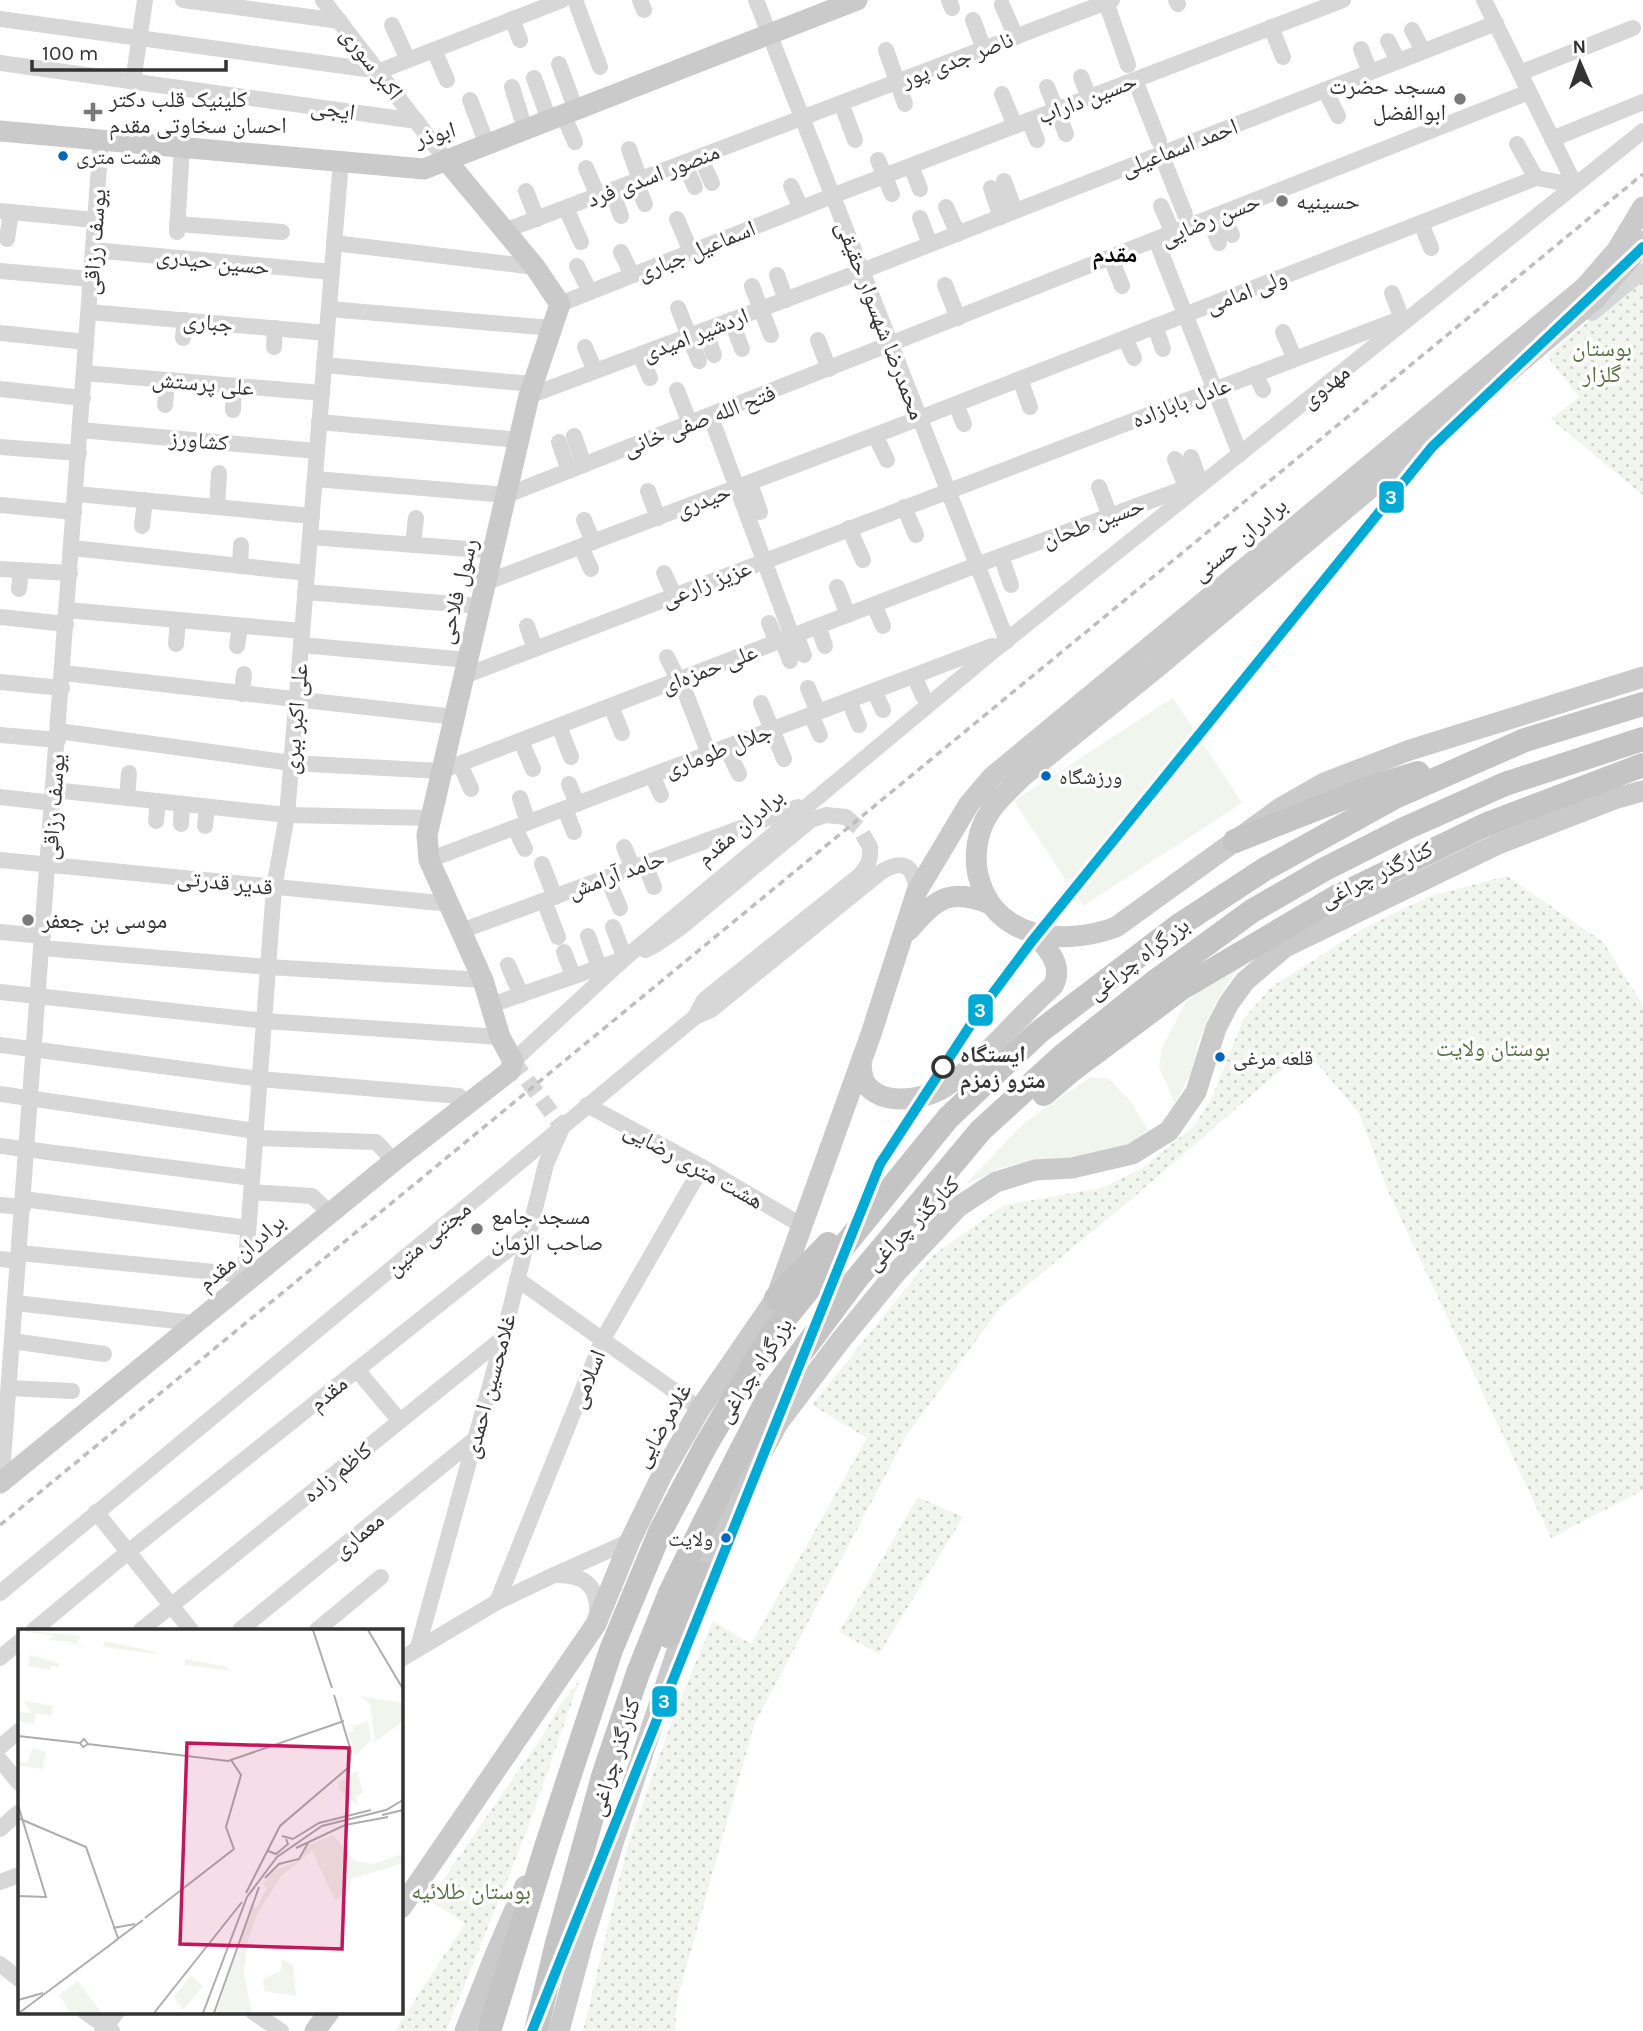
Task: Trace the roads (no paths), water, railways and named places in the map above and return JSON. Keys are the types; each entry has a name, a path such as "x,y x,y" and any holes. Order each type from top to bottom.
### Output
{"highway":[{"name":"بزرگراه چراغی","path":"489,2031 611,1650 660,1532 706,1445 770,1337 948,1118 1038,1032 1178,926 1265,869 1395,797 1525,740 1643,704"},
{"name":"بزرگراه چراغی","path":"537,2031 579,1861 608,1760 638,1673 670,1593 769,1396 853,1283 981,1130 1062,1056 1252,911 1323,870 1404,829 1505,784 1643,739"},
{"path":"1235,841 1369,788 1525,740"},
{"name":"بزرگراه چراغی","path":"853,1283 867,1277 945,1190 1016,1118 1072,1070 1182,988 1336,897 1485,825 1643,765"},
{"path":"776,1298 843,1229 895,1181"},
{"path":"579,1861 611,1793 671,1627 703,1573"}],"main road":[{"name":"ابوذر","path":"0,131 424,169 857,0"},
{"path":"446,160 535,267 560,304"},
{"name":"برادران حسنی","path":"903,936 917,891 969,804 992,777 1590,294 1643,207"},
{"name":"برادران حسنی","path":"990,904 981,886 976,864 978,843 984,822 1002,796 1288,558 1590,294 1634,254 1643,241"},
{"name":"رسول فلاحی","path":"513,1061 500,1037 483,980 429,860 427,835 451,768 455,717 531,390 560,304"},
{"path":"903,936 927,909 939,900 956,895 971,896 990,904 1004,919 1035,934 1084,935 1116,927 1282,807 1314,789 1366,765 1410,750 1643,677"},
{"name":"کنارگذر چراغی","path":"559,2031 615,1837 703,1573 723,1524 778,1423 839,1341 895,1274 958,1207 996,1182 1035,1170 1072,1168 1123,1157 1151,1144 1169,1131 1196,1092 1216,1028 1229,1003 1245,981 1285,947 1498,844 1643,791"},
{"path":"1285,947 1321,916 1388,879 1507,824 1518,812"},
{"path":"861,1061 862,1078 866,1086 883,1096 901,1100 943,1088 962,1074 1053,986 1056,967 1052,954 1035,934"},
{"name":"غلامرضایی","path":"402,1907 596,1623 630,1541 663,1473 700,1409 776,1298 903,936"},
{"name":"برادران مقدم","path":"1,1477 247,1278 503,1063 513,1061"},
{"path":"465,2031 518,1899 546,1847"},
{"path":"315,2031 328,2014"}],"street":[{"path":"133,82 145,0"},
{"path":"183,0 340,21"},
{"name":"اکبر سوری","path":"323,0 446,160"},
{"path":"575,0 600,66"},
{"name":"محمدرضا شهسوار حقیقی","path":"756,0 1007,640"},
{"name":"حسین داراب","path":"832,196 882,168 911,166 1088,97 1132,73 1343,0"},
{"path":"1485,0 1575,185"},
{"path":"1109,1 1132,73 1185,214"},
{"name":"ناصر جدی پور","path":"802,118 1109,1"},
{"path":"0,19 380,71 434,50 517,11 553,2"},
{"path":"1002,5 1016,37"},
{"path":"517,11 520,40"},
{"path":"973,20 984,49"},
{"name":"احمد اسماعیلی","path":"862,271 1008,214 1105,167 1325,90 1496,23"},
{"path":"392,24 408,60"},
{"path":"1271,27 1283,57"},
{"path":"1520,73 1633,28"},
{"path":"1412,30 1423,51"},
{"path":"1388,41 1398,61"},
{"path":"1360,49 1370,72"},
{"path":"434,50 447,80"},
{"path":"886,50 905,104"},
{"name":"ایجی","path":"0,63 417,121"},
{"path":"559,64 563,115"},
{"path":"1081,77 1088,97"},
{"path":"534,78 563,115 575,142"},
{"path":"512,87 525,130"},
{"path":"1046,87 1066,134"},
{"path":"1325,90 1338,116"},
{"name":"حسن رضایی","path":"891,345 1529,92"},
{"path":"1002,94 1037,140"},
{"path":"470,100 487,144"},
{"path":"1552,139 1643,102"},
{"path":"841,103 855,140"},
{"name":"منصور اسدی فرد","path":"504,231 802,118"},
{"name":"مهدوی","path":"1007,640 1198,483 1240,454 1408,316 1643,131"},
{"name":"یوسف رزاقی","path":"1,1477 6,1377 12,1341 10,1312 19,1257 101,140"},
{"path":"1517,144 1536,178 1575,185"},
{"path":"182,147 177,230 282,232"},
{"path":"629,149 645,204"},
{"path":"700,157 712,183"},
{"name":"علی اکبر ببری","path":"247,1278 248,1228 274,888 287,816 341,161"},
{"path":"684,163 695,187"},
{"path":"911,166 920,189"},
{"path":"586,168 621,216"},
{"path":"882,168 892,194"},
{"name":"ولی امامی","path":"920,418 1536,178"},
{"path":"997,184 1008,214"},
{"path":"791,186 801,208"},
{"path":"526,191 537,219"},
{"name":"اسماعیل جباری","path":"560,304 832,196"},
{"path":"1161,206 1173,233"},
{"path":"946,207 958,234"},
{"path":"566,208 581,242"},
{"path":"7,239 6,211 95,220"},
{"path":"1215,217 1225,239"},
{"path":"920,218 930,244"},
{"path":"677,219 691,252"},
{"path":"1420,223 1431,248"},
{"path":"1156,240 1240,454"},
{"path":"334,243 535,267"},
{"name":"حسین حیدری","path":"93,250 332,272"},
{"path":"621,253 632,275"},
{"path":"1111,258 1122,286"},
{"path":"577,266 590,292"},
{"path":"0,271 91,279"},
{"name":"اردشیر امیدی","path":"531,390 596,371 862,271"},
{"path":"1288,558 1326,536 1643,271"},
{"path":"777,275 786,300"},
{"path":"945,285 958,318"},
{"path":"752,286 771,335"},
{"path":"1392,293 1408,316"},
{"path":"678,308 699,361"},
{"path":"329,309 552,328"},
{"name":"جباری","path":"89,312 327,332"},
{"name":"عادل بابازاده","path":"948,490 1408,316"},
{"path":"183,338 185,320"},
{"path":"731,320 742,349"},
{"path":"1155,327 1163,349"},
{"path":"274,347 275,328"},
{"path":"705,330 715,355"},
{"path":"1283,332 1295,359"},
{"path":"0,333 86,342"},
{"path":"1125,338 1134,358"},
{"path":"818,340 829,369"},
{"name":"فتح الله صفی خانی","path":"507,495 891,345"},
{"path":"585,347 596,371"},
{"path":"640,355 650,379"},
{"path":"324,365 531,390"},
{"name":"علی پرستش","path":"84,373 322,393"},
{"path":"1255,374 1263,390"},
{"path":"1020,379 1030,407"},
{"path":"165,405 167,380"},
{"path":"233,410 234,386"},
{"path":"0,389 83,398"},
{"path":"677,390 690,424"},
{"path":"956,404 964,424"},
{"path":"710,415 743,485 760,512"},
{"name":"حیدری","path":"487,582 920,418"},
{"path":"319,422 520,440"},
{"name":"کشاورز","path":"80,430 317,451"},
{"path":"875,435 887,460"},
{"path":"567,439 577,468"},
{"path":"0,447 79,453"},
{"path":"1183,458 1198,483"},
{"path":"217,507 219,473"},
{"path":"315,478 507,495"},
{"name":"حسین طحان","path":"977,565 1198,483"},
{"path":"743,485 787,638 797,658"},
{"path":"1099,487 1110,516"},
{"name":"عزیز زارعی","path":"466,668 535,649 948,490"},
{"path":"648,491 658,517"},
{"path":"76,494 312,516"},
{"path":"142,526 145,500"},
{"path":"0,505 74,512"},
{"path":"904,507 916,535"},
{"path":"413,545 416,518"},
{"path":"584,520 591,569"},
{"path":"849,528 863,561"},
{"path":"310,537 495,551"},
{"path":"240,566 241,545"},
{"path":"72,548 307,573"},
{"path":"1001,556 1011,585"},
{"name":"علی حمزه‌ای","path":"451,768 977,565"},
{"path":"0,569 70,573"},
{"path":"17,619 21,570"},
{"path":"664,573 674,595"},
{"path":"837,587 848,615"},
{"path":"305,592 480,606"},
{"path":"874,605 883,626"},
{"path":"0,617 178,620 240,626 466,668"},
{"path":"176,644 178,620"},
{"path":"769,623 787,638"},
{"path":"237,646 240,626"},
{"path":"527,626 535,649"},
{"path":"818,626 825,646"},
{"name":"جلال طوماری","path":"429,860 1007,640"},
{"name":"برادران مقدم","path":"513,1061 625,958 1007,640"},
{"path":"667,657 709,754"},
{"path":"242,694 244,674"},
{"path":"914,676 923,696"},
{"path":"0,682 62,680 191,694 242,694 455,717"},
{"path":"808,688 820,735"},
{"path":"874,691 883,710"},
{"path":"849,701 859,725"},
{"path":"761,702 784,759"},
{"path":"611,706 622,733"},
{"path":"559,726 571,757"},
{"path":"0,735 58,736 172,754 291,763 451,768 471,789"},
{"path":"521,741 533,769"},
{"path":"726,747 740,774"},
{"path":"661,795 669,769"},
{"path":"127,798 129,773"},
{"path":"569,784 574,832"},
{"path":"614,790 622,806"},
{"path":"0,797 127,798 287,816 431,818"},
{"path":"520,798 525,849"},
{"path":"156,821 158,801"},
{"name":"حامد آرامش","path":"461,931 549,899 585,893 623,865 673,861 810,803"},
{"path":"181,824 182,804"},
{"path":"205,826 207,807"},
{"path":"491,1005 625,958 657,944 680,929 811,820 826,815 846,817"},
{"path":"695,1017 704,1000 859,876 867,867 870,847"},
{"name":"قدیر قدرتی","path":"0,860 450,904"},
{"path":"542,864 561,944 573,976"},
{"name":"مجتبی متین","path":"0,1593 587,1105 695,1017 711,1010 868,882 892,865 902,864 910,869 915,878 917,891"},
{"path":"623,865 654,887"},
{"path":"620,908 623,865"},
{"path":"612,926 625,958"},
{"path":"0,932 43,942 268,967 483,980"},
{"path":"588,936 599,967"},
{"path":"508,965 521,995"},
{"path":"0,992 265,1021 500,1037"},
{"path":"0,1045 260,1079 462,1100"},
{"path":"0,1094 256,1134 376,1142 391,1157"},
{"name":"هشت متری رضایی","path":"587,1105 702,1167 801,1225"},
{"name":"غلامحسین احمدی","path":"418,1647 503,1338 546,1164 562,1127"},
{"path":"0,1146 312,1196 327,1210"},
{"name":"اسلامی","path":"497,1602 603,1339 702,1167"},
{"path":"0,1205 23,1203 248,1228"},
{"name":"مقدم","path":"35,1629 528,1233"},
{"path":"0,1259 19,1257 247,1278"},
{"path":"517,1279 700,1409"},
{"path":"10,1312 189,1325"},
{"name":"کاظم زاده","path":"142,1629 503,1338"},
{"path":"12,1341 104,1354"},
{"path":"357,1370 400,1421"},
{"path":"6,1377 72,1391"},
{"name":"معماری","path":"241,1629 475,1439"},
{"path":"96,1513 190,1629"},
{"path":"402,1658 497,1602 630,1541"},
{"path":"554,1575 578,1577 587,1583 595,1593 596,1623"},
{"path":"318,1629 381,1577"},
{"path":"0,1658 18,1643"},
{"path":"0,1747 18,1732"},
{"path":"0,1760 18,1782"},
{"path":"0,1829 18,1813"},
{"path":"0,1884 18,1875"},
{"path":"0,1884 18,1891"},
{"path":"0,1964 18,1978"},
{"path":"87,2014 106,2030 116,2014"},
{"path":"256,2014 281,2031"}],"tunnel":[{"path":"846,817 859,828 870,847"},
{"path":"513,1061 562,1127"}],"railway":[{"path":"0,1525 1643,174"}],"place":[{"name":"مسجد حضرت ابوالفضل","path":"1460,99"},
{"name":"کلینیک قلب دکتر احسان سخاوتی مقدم","path":"93,112"},
{"name":"هشت متری","path":"63,156"},
{"name":"حسینیه","path":"1282,201"},
{"name":"ورزشگاه","path":"1046,776"},
{"name":"موسی بن جعفر","path":"28,920"},
{"name":"قلعه مرغی","path":"1220,1057"},
{"name":"ایستگاه مترو زمزم","path":"943,1067"},
{"name":"مسجد جامع صاحب الزمان","path":"477,1229"},
{"name":"ولایت","path":"726,1538"}],"district":[{"name":"مقدم","path":"1115,254"}],"park label":[{"name":"بوستان گلزار","path":"1602,361"},
{"name":"بوستان ولایت","path":"1493,1048"},
{"name":"بوستان طلائیه","path":"471,1891"}]}
